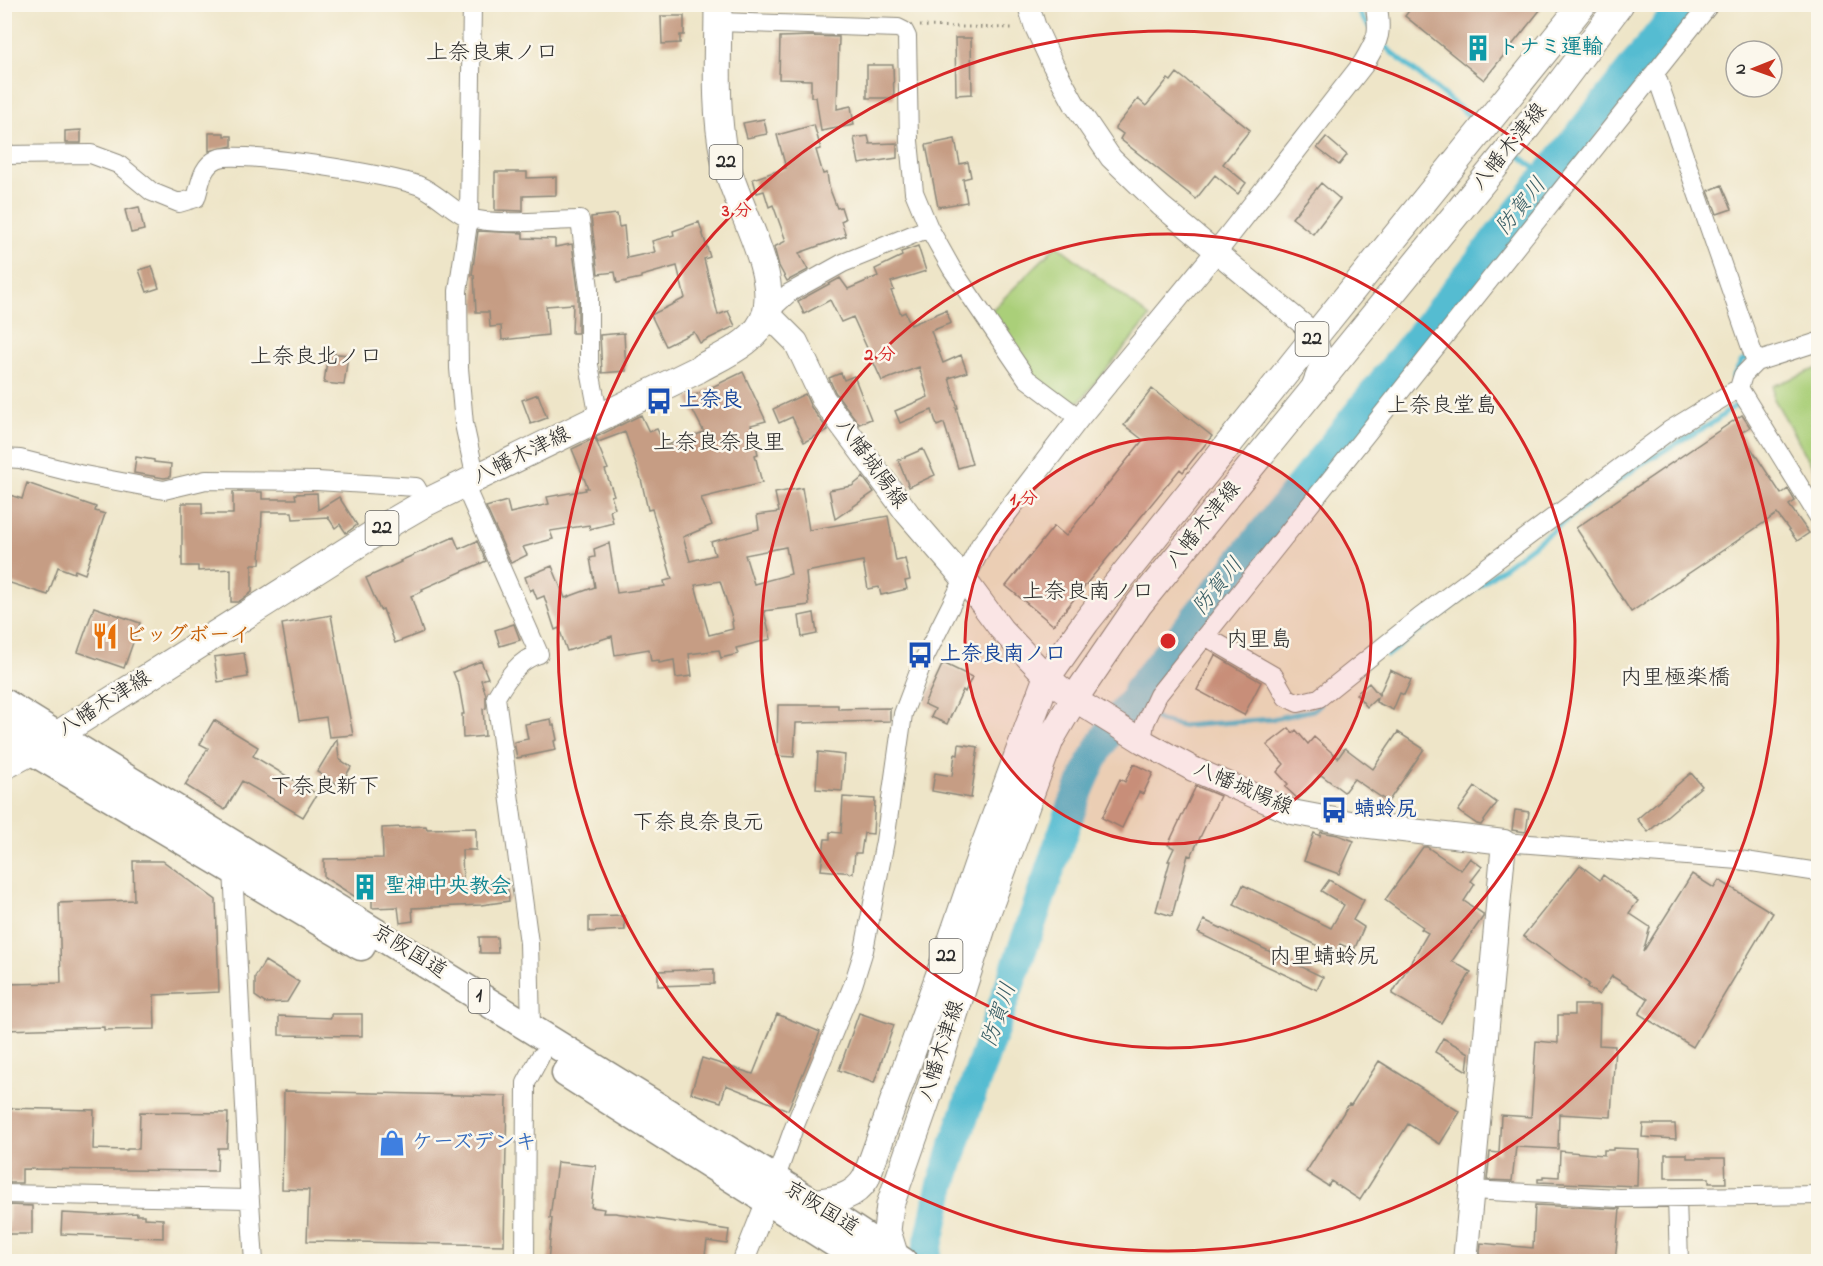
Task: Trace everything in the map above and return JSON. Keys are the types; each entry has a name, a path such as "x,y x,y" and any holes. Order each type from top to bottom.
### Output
{"highway":[{"name":"京阪国道","path":"4,704 58,735 531,1028 772,1190 865,1262"},
{"name":"京阪国道","path":"4,734 233,869 540,1057 772,1190 813,1203 899,1259"}],"main road":[{"name":"八幡木津線","path":"813,1203 845,1197 861,1186 866,1178 1047,677 1086,622 1583,4"},
{"name":"八幡木津線","path":"899,1259 887,1231 890,1205 928,1096 987,912 1050,740 1085,706 1139,604 1528,126 1620,4"},
{"name":"22","path":"718,13 718,111 724,156 764,268 768,294 766,313"},
{"name":"八幡木津線","path":"4,766 58,735 425,503 697,370 738,346 759,330 766,313"},
{"name":"八幡城陽線","path":"766,313 796,342 823,399 908,514 964,579 1001,629 1047,677 1085,706 1193,769 1292,812 1361,825 1504,842"},
{"path":"1465,1262 1504,842"}],"street":[{"path":"472,4 469,217 458,291 459,357 470,482 539,654 532,656 510,675 496,697 530,943 531,1028"},
{"path":"1028,4 1035,26 1053,65 1075,105 1112,158 1161,206 1316,335 1322,360 1310,394"},
{"path":"743,1262 793,1130 853,985 864,950 885,841 903,714 923,661 964,579 981,546 1079,418 1216,252 1364,63 1378,40 1379,22 1376,4"},
{"path":"1142,741 1145,723 1158,695 1710,4"},
{"path":"718,13 898,28 904,31 907,37 909,141 914,192 929,228 952,269 1027,379 1079,418"},
{"path":"1655,72 1756,362"},
{"path":"4,155 91,154 118,164 152,192 179,203 196,198 204,169 218,158 240,156 332,168 419,185 469,217 491,221 580,220 589,288 589,365 599,418"},
{"path":"766,313 789,293 843,263 929,228"},
{"path":"1205,636 1274,676 1286,697 1298,703 1318,698 1419,618 1670,430 1739,388 1743,375 1756,362 1818,342"},
{"path":"1739,388 1818,516"},
{"path":"4,458 20,459 79,474 164,490 206,480 317,481 416,487 425,503"},
{"path":"1504,842 1739,860 1818,872"},
{"path":"233,869 254,1262"},
{"path":"525,1262 526,1083 540,1057"},
{"path":"1472,1190 1619,1198 1818,1196"},
{"path":"4,1194 249,1199"},
{"path":"1677,1198 1679,1262"}],"path":[{"path":"904,31 915,26 1027,28 1035,26"}],"green space":[{"path":"1057,245 1150,317 1080,401 1067,401 1029,375 989,313"},
{"path":"1818,368 1818,476 1773,397 1773,386"}],"building":[{"name":"トナミ運輸","path":"1414,4 1545,4 1484,80 1405,16"},
{"path":"661,16 684,16 684,35 680,35 680,43 662,44"},
{"path":"780,37 839,37 837,109 851,106 854,125 821,131 816,97 811,97 811,80 779,79"},
{"path":"955,38 971,38 972,94 956,95"},
{"path":"867,65 893,65 894,98 867,98"},
{"path":"1177,73 1250,130 1223,164 1246,183 1238,194 1215,175 1196,199 1120,139 1123,134 1115,128 1138,99 1146,106 1168,79 1171,81"},
{"path":"764,119 767,134 747,138 743,123"},
{"path":"814,125 821,149 816,150 823,174 827,173 829,187 837,208 841,207 845,219 841,221 846,236 799,253 808,270 787,281 779,266 774,247 786,241 773,205 769,207 764,191 757,193 753,179 786,168 777,135"},
{"path":"81,130 81,143 65,143 65,131"},
{"path":"209,133 224,133 224,136 232,136 232,146 209,151"},
{"path":"868,136 870,144 897,143 897,158 859,164 854,138"},
{"path":"1326,137 1347,155 1339,165 1317,148"},
{"path":"955,139 960,164 968,162 971,177 963,179 967,202 938,207 926,145"},
{"path":"495,172 527,172 527,178 556,177 556,195 523,196 523,211 495,210"},
{"path":"1321,183 1340,199 1313,234 1292,218"},
{"path":"1722,185 1732,209 1717,214 1708,191"},
{"path":"139,207 144,230 131,233 125,210"},
{"path":"617,214 619,227 624,226 627,258 655,252 652,241 674,235 673,231 699,222 710,257 704,259 718,315 728,311 735,326 700,343 694,332 666,346 651,315 685,298 677,266 617,283 615,272 598,274 591,217"},
{"path":"478,231 523,233 523,238 555,239 555,247 572,244 578,289 578,333 572,333 573,304 546,306 548,335 502,340 501,326 490,327 489,312 476,312 474,275 472,275"},
{"path":"918,246 926,271 891,282 894,290 891,291 901,314 905,312 911,325 946,310 951,323 931,331 943,363 961,355 967,372 949,378 972,464 958,468 944,423 937,426 932,410 900,423 895,411 928,397 919,367 882,381 853,317 841,322 830,300 804,314 798,301 840,278 848,289 878,276 875,269 902,256 901,252"},
{"path":"152,266 159,288 147,292 139,270"},
{"path":"624,333 626,371 602,373 600,335"},
{"path":"328,353 348,355 344,385 324,383"},
{"path":"743,372 766,421 751,425 762,483 701,498 712,525 683,537 690,561 715,555 711,542 759,529 757,515 779,512 775,493 802,488 809,530 888,516 896,561 905,559 910,580 905,581 907,589 881,595 879,587 868,589 863,561 806,572 809,605 764,611 771,639 736,648 738,654 721,658 719,650 689,654 692,676 676,678 674,660 659,663 659,660 651,661 649,649 615,655 612,636 567,651 559,628 555,630 544,596 537,599 533,589 530,591 525,577 552,566 565,598 595,587 590,558 595,557 594,549 609,543 617,593 665,586 664,581 672,579 652,509 648,510 641,479 625,432 598,442 596,437 641,415 649,432 657,429 665,446 704,432 687,399","holes":["786,547 791,574 754,584 745,555","720,581 733,621 733,629 709,635 695,585"]},
{"path":"841,373 844,380 854,376 871,419 859,424 835,392 829,378"},
{"path":"1152,389 1212,436 1183,472 1180,469 1053,625 1006,586 1054,526 1066,536 1143,440 1124,425"},
{"path":"538,394 547,418 531,424 522,400"},
{"path":"805,394 811,407 828,430 804,442 792,417 779,423 773,409"},
{"path":"1742,415 1750,427 1741,433 1781,494 1788,489 1795,501 1789,505 1809,533 1797,541 1777,514 1631,612 1576,528"},
{"path":"595,438 608,469 605,470 614,495 611,496 615,508 610,510 613,523 590,529 589,525 550,531 553,539 523,547 527,555 511,563 486,507 507,501 510,513 549,504 547,497 586,490 585,488 588,488 572,449"},
{"path":"923,449 935,475 909,487 898,460"},
{"path":"136,457 171,464 170,477 134,473"},
{"path":"863,477 874,492 835,519 829,490 852,486"},
{"path":"27,483 96,507 95,511 105,514 85,574 58,567 48,595 4,581 4,493 22,499"},
{"path":"233,492 262,492 262,499 296,499 295,494 317,493 318,510 339,497 357,525 346,533 340,524 335,528 328,517 293,519 292,512 262,512 260,564 252,564 252,592 238,602 231,602 231,569 198,571 198,566 182,566 182,503 202,503 202,514 233,514"},
{"path":"454,537 459,549 477,541 486,561 411,596 423,632 395,643 383,609 380,610 366,578"},
{"path":"94,607 140,623 124,668 78,652"},
{"path":"814,613 817,634 802,637 799,616"},
{"path":"331,615 353,735 329,737 326,717 299,721 282,624"},
{"path":"514,624 520,640 500,646 495,630"},
{"path":"244,653 248,677 218,682 214,657"},
{"path":"1215,655 1261,682 1244,715 1197,690"},
{"path":"481,661 488,678 481,680 486,695 486,708 483,709 485,736 463,738 462,714 464,714 459,686 453,672"},
{"path":"943,663 972,677 965,692 963,690 947,724 931,717 935,709 924,704"},
{"path":"1390,670 1411,680 1404,695 1400,693 1393,710 1376,702 1377,698 1367,707 1356,694 1369,683 1379,695"},
{"path":"778,705 838,705 838,709 890,708 890,721 796,723 794,757 777,756"},
{"path":"551,719 557,740 554,741 556,750 517,758 514,742 528,739 525,724"},
{"path":"214,720 258,747 253,756 317,794 303,817 242,781 225,810 185,785 208,748 200,744"},
{"path":"1289,728 1293,733 1296,730 1308,744 1314,737 1338,758 1345,748 1373,769 1398,732 1424,749 1388,802 1354,779 1344,792 1321,775 1298,799 1285,787 1288,784 1277,772 1284,764 1267,745"},
{"path":"337,739 339,759 351,767 340,786 317,772"},
{"path":"959,744 978,747 971,798 932,791 935,773 952,776"},
{"path":"818,752 845,755 842,791 816,789"},
{"path":"1134,764 1153,773 1143,794 1139,792 1122,828 1102,818 1120,779 1125,782"},
{"path":"1691,773 1702,786 1648,832 1637,819"},
{"path":"1196,786 1220,796 1191,856 1188,855 1172,916 1156,911 1170,861 1168,861 1174,848 1168,845"},
{"path":"1475,787 1497,803 1481,825 1458,811"},
{"path":"843,797 875,799 873,834 864,833 861,853 855,853 853,873 821,870 825,839 830,839 830,832 841,833"},
{"path":"1515,810 1529,812 1526,832 1512,830"},
{"path":"426,826 427,829 476,828 476,850 462,850 463,885 507,879 509,901 481,905 412,908 413,921 400,923 398,907 372,908 372,897 357,898 324,877 324,859 383,858 382,828"},
{"path":"1321,832 1354,841 1339,874 1304,861 1314,833 1320,836"},
{"path":"1423,847 1427,847 1461,870 1470,858 1482,867 1471,881 1475,884 1464,901 1483,914 1483,917 1452,961 1471,972 1441,1023 1392,994 1428,933 1385,900"},
{"path":"133,861 163,861 216,900 219,992 154,995 155,1029 104,1030 104,1027 4,1030 4,984 61,983 59,903 134,900"},
{"path":"1580,865 1600,880 1603,875 1638,901 1629,913 1650,927 1643,952 1692,874 1714,888 1719,880 1773,913 1693,1047 1639,1014 1648,999 1612,976 1599,995 1587,987 1589,984 1523,936"},
{"path":"1329,880 1364,900 1353,920 1364,927 1354,950 1340,944 1335,954 1234,905 1243,885 1331,928 1344,905 1321,891"},
{"path":"624,916 625,930 589,932 589,917"},
{"path":"1204,920 1323,977 1317,990 1198,933"},
{"path":"479,937 497,937 498,953 480,953"},
{"path":"265,961 299,982 287,1002 265,1003 255,996 255,977"},
{"path":"714,969 714,984 658,986 658,971"},
{"path":"1574,1005 1600,1005 1599,1045 1615,1046 1611,1117 1559,1114 1558,1149 1516,1147 1512,1181 1487,1180 1490,1152 1499,1153 1501,1115 1531,1117 1536,1041 1558,1043 1558,1015 1574,1015"},
{"path":"859,1013 894,1025 874,1083 839,1070"},
{"path":"331,1014 362,1014 362,1036 279,1035 279,1016 331,1018"},
{"path":"777,1014 820,1032 788,1110 726,1085 721,1102 691,1093 702,1058 753,1074"},
{"path":"1443,1038 1469,1053 1467,1071 1435,1052"},
{"path":"1379,1061 1460,1112 1440,1144 1408,1124 1360,1200 1331,1181 1328,1186 1306,1172"},
{"path":"284,1091 507,1096 504,1245 307,1241 309,1190 282,1189"},
{"path":"4,1108 94,1110 93,1149 127,1150 139,1149 140,1112 228,1113 227,1148 218,1148 217,1171 22,1169 22,1183 9,1183 9,1178 4,1178"},
{"path":"1643,1124 1675,1124 1676,1139 1642,1137"},
{"path":"1613,1148 1638,1149 1637,1186 1538,1182 1538,1179 1543,1179 1543,1176 1559,1177 1560,1151 1604,1155 1604,1150 1613,1150"},
{"path":"1665,1154 1687,1154 1687,1158 1725,1158 1726,1183 1709,1183 1709,1178 1665,1178"},
{"path":"557,1162 596,1166 591,1207 604,1209 603,1213 729,1230 727,1244 707,1241 704,1262 548,1262 552,1218 550,1218"},
{"path":"9,1205 32,1206 32,1234 8,1234"},
{"path":"1535,1205 1620,1209 1615,1262 1479,1262 1481,1243 1533,1248"},
{"path":"62,1213 101,1215 137,1213 137,1215 144,1215 144,1218 163,1219 163,1238 61,1234"}],"waterway":[{"path":"1355,4 1362,18 1372,30"},
{"name":"防賀川","path":"923,1262 941,1188 980,1070 1069,814 1105,738 1137,696 1137,691 1683,4"},
{"path":"1382,42 1391,52 1478,123"},
{"path":"1516,153 1546,177"},
{"path":"1735,384 1733,377 1742,361 1752,357"},
{"path":"1387,655 1641,464 1714,422 1740,402 1739,399"},
{"path":"1130,702 1160,721 1182,726 1273,719 1313,710 1320,705"}],"place":[{"name":"トナミ運輸","path":"1478,48"},
{"name":"上奈良","path":"659,401"},
{"name":"ビッグボーイ","path":"105,636"},
{"name":"上奈良南ノ口","path":"920,655"},
{"name":"蜻蛉尻","path":"1334,810"},
{"name":"聖神中央教会","path":"365,887"},
{"name":"ケーズデンキ","path":"392,1143"}],"district":[{"name":"上奈良東ノ口","path":"492,54"},
{"name":"上奈良北ノ口","path":"316,358"},
{"name":"上奈良堂島","path":"1442,407"},
{"name":"上奈良奈良里","path":"719,444"},
{"name":"上奈良南ノ口","path":"1088,593"},
{"name":"内里島","path":"1259,641"},
{"name":"内里極楽橋","path":"1675,679"},
{"name":"下奈良新下","path":"325,788"},
{"name":"下奈良奈良元","path":"698,824"},
{"name":"内里蜻蛉尻","path":"1324,958"}]}
